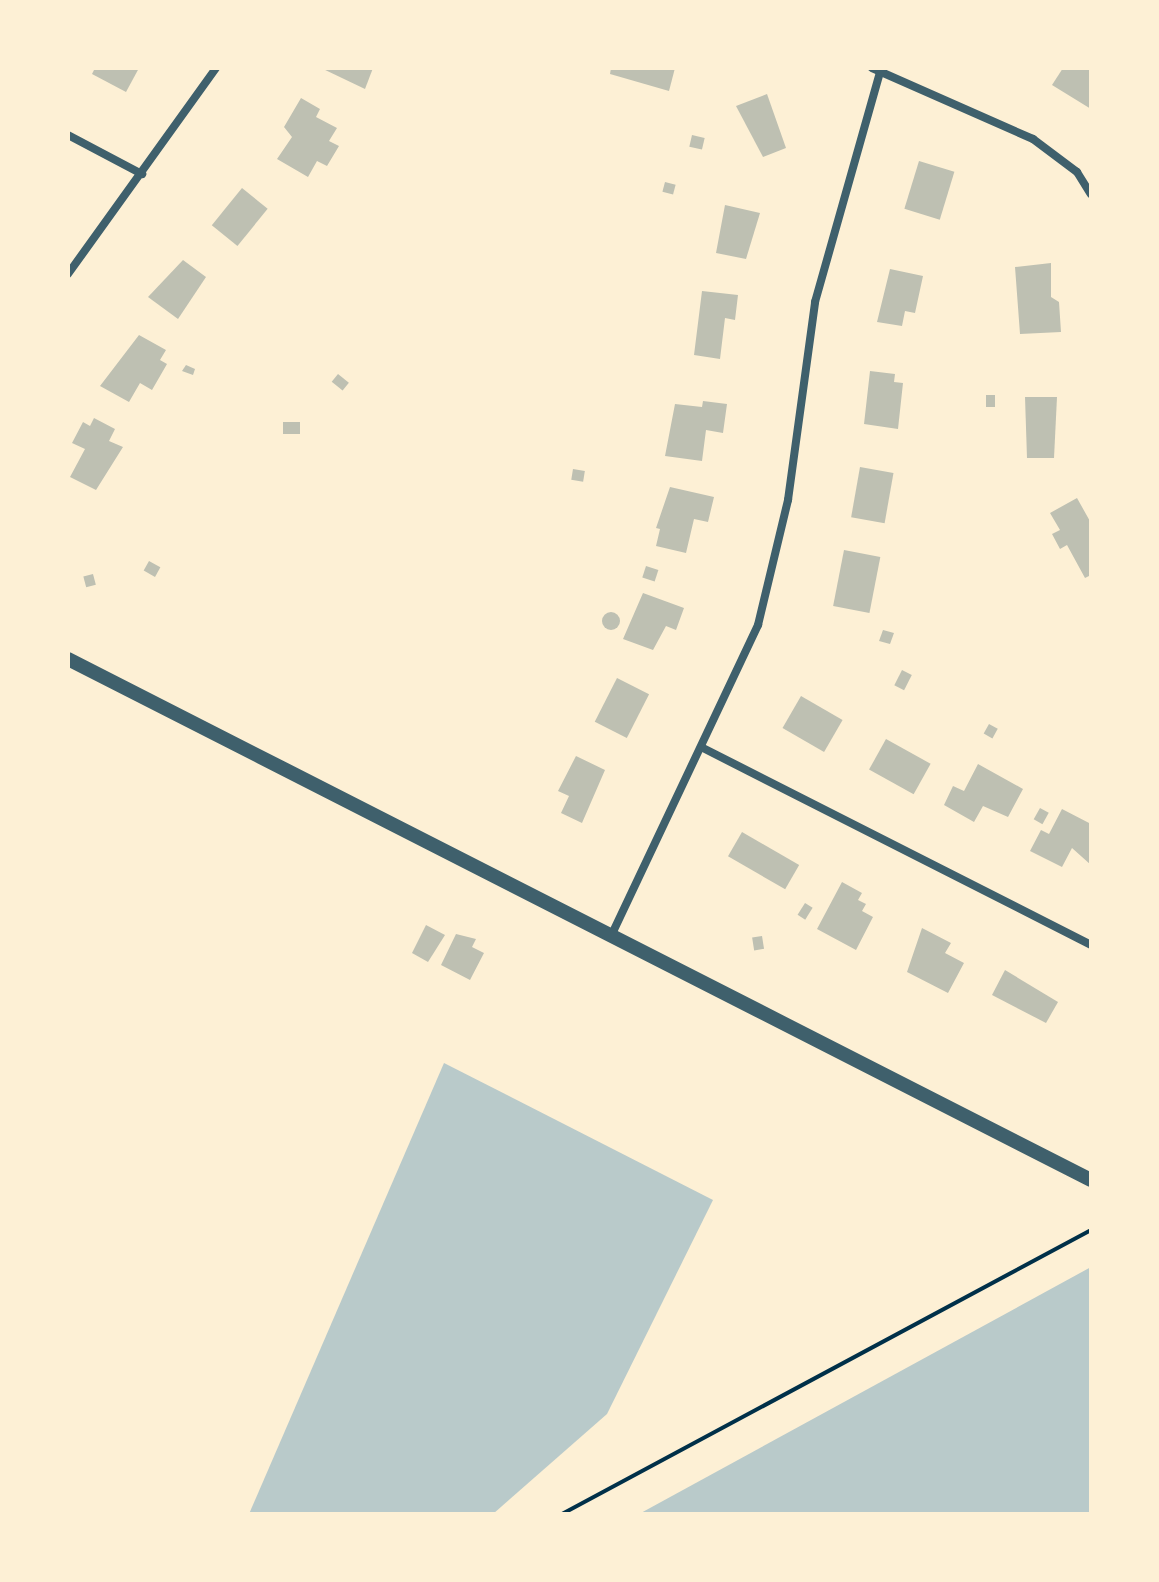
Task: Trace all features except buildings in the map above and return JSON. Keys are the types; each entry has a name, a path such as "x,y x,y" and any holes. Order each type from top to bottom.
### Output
{"street":[{"path":"68,274 216,68"},
{"path":"612,934 703,748 758,625 788,500 815,302 878,69 1033,139 1077,172 1091,194"},
{"path":"68,135 142,174"},
{"path":"68,659 1091,1180"},
{"path":"703,748 1091,945"}],"path":[{"path":"562,1514 1091,1230"}],"shaded area":[{"path":"444,1063 713,1200 607,1414 493,1514 249,1514"},
{"path":"1091,1267 1091,1514 639,1514"}]}
